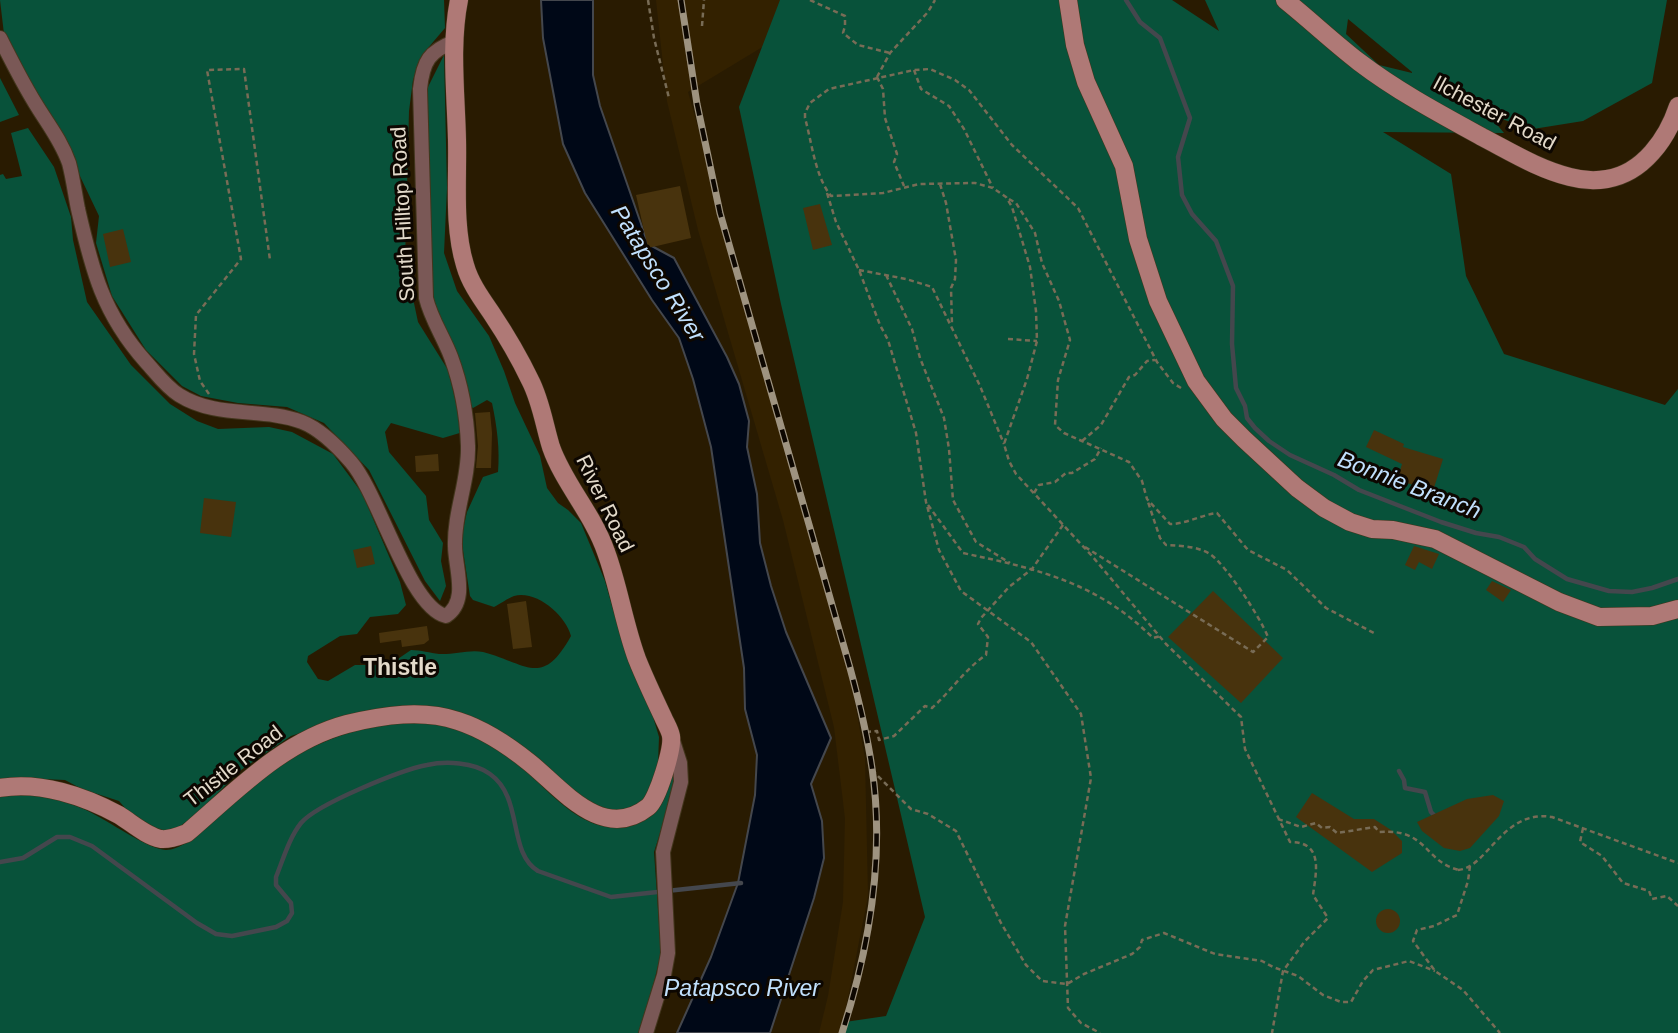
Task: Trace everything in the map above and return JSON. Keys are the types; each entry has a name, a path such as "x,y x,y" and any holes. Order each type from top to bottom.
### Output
{"street":[{"name":"River Road","path":"459,0 456,41 459,227 466,268 477,292 516,352 532,383 552,448 607,552 625,625 672,737 680,763 681,782 663,852 668,953 646,1033"},
{"path":"1068,0 1075,45 1086,82 1124,166 1132,195 1138,239 1158,301 1196,381 1224,419 1280,474 1324,508 1350,522 1372,529 1393,530 1435,539 1559,602 1599,617 1652,616 1678,609"},
{"name":"Ilchester Road","path":"1285,0 1394,86 1535,165 1571,177 1587,180 1607,179 1625,174 1644,162 1660,143 1678,106"},
{"name":"South Hilltop Road","path":"0,38 36,105 56,133 68,162 104,303 139,355 176,393 195,404 220,411 269,415 303,422 323,435 352,463 366,484 405,567 422,596 437,614 446,616 452,612 458,598 459,583 454,545 468,444 456,373 426,298 420,89 427,59 443,46 456,41"},
{"name":"Thistle Road","path":"0,788 15,785 64,793 110,810 152,835 163,839 175,838 187,833 251,777 281,755 315,736 345,724 376,718 411,714 438,715 461,722 495,740 529,762 558,790 590,813 621,818 635,815 654,802 661,785 672,737"}],"path":[{"path":"648,0 669,98"},
{"path":"702,26 704,0"},
{"path":"810,0 845,16 843,33 858,45 890,53"},
{"path":"877,77 890,53 928,12 935,0"},
{"path":"220,411 200,382 194,354 196,315 241,260 207,70 244,69 270,260"},
{"path":"1100,1033 1081,1023 1068,1008 1065,926 1091,778 1081,714 1031,642 961,591 939,550 926,502 916,433 888,340 836,222 819,170 805,113 810,103 829,89 914,70 930,69 942,73 969,90 1012,145 1078,208 1154,356 1173,383 1207,398"},
{"path":"914,70 921,89 949,106 964,129 993,188"},
{"path":"877,77 883,89 885,118 897,153 894,162 905,187"},
{"path":"827,190 831,196 836,197 883,193 919,184 975,183 993,188 1016,203 1035,233 1042,263 1059,301 1070,340 1058,380 1055,425 1064,433 1129,462 1142,481 1160,538 1166,545 1198,549 1211,555 1247,599 1268,637 1253,652 1082,545"},
{"path":"940,184 949,215 956,260 955,279 951,288 952,327"},
{"path":"1004,444 1037,341 1030,267 1016,219 1006,197"},
{"path":"859,270 932,287 1016,474 1082,545 1166,644 1241,717 1245,748 1290,842 1298,842 1311,849 1317,867 1313,895 1328,918 1305,941 1283,971 1272,1033"},
{"path":"886,275 912,329 920,358 944,418 953,500 976,542 1010,563"},
{"path":"1008,339 1037,341"},
{"path":"1082,440 1101,425 1117,399 1123,383 1135,375 1147,361 1156,360 1154,356"},
{"path":"1034,493 1039,485 1055,482 1066,473 1072,473 1095,459 1101,448"},
{"path":"1147,499 1170,524 1217,513 1248,550 1287,570 1326,608 1374,633"},
{"path":"926,502 963,553 1061,577 1107,601 1153,638 1161,636"},
{"path":"866,732 877,731 879,740 894,736 925,706 932,708 952,690 972,664 986,655 988,638 978,624 1009,587 1032,569 1063,525"},
{"path":"872,770 911,809 928,814 957,831 1001,923 1027,965 1042,981 1067,984 1132,954 1140,947 1142,940 1164,933 1215,954 1262,961 1298,976 1324,995 1342,1002 1351,1002 1373,970 1409,961 1435,971 1463,990 1500,1033"},
{"path":"1278,819 1301,827 1316,822 1322,828 1330,827 1337,833 1375,827 1379,832 1399,831 1423,843 1445,865 1462,870 1470,866 1495,841 1528,818 1552,817 1678,863"},
{"path":"1583,828 1580,842 1602,856 1623,883 1650,891 1652,899 1667,897 1678,906"},
{"path":"1435,971 1413,941 1417,930 1434,926 1457,915 1470,866"}],"shaded area":[{"path":"656,0 840,0 688,92 849,669 865,759 868,896 841,1033 819,1033 828,996 843,902 845,818 834,727 783,520 698,230 667,101"}],"green space":[{"path":"0,0 444,0 445,28 422,55 413,80 409,111 405,261 418,322 448,370 463,432 443,438 391,423 385,432 389,452 426,496 429,520 443,543 441,561 446,586 440,601 425,581 369,470 324,423 287,407 238,403 201,396 182,386 146,350 112,296 96,243 99,216 59,132 4,34"},
{"path":"780,0 1172,0 1219,31 1205,0 1667,0 1652,83 1583,121 1533,129 1489,115 1504,133 1383,132 1451,174 1466,276 1504,354 1665,405 1678,389 1678,1033 841,1033 845,1022 886,1016 925,917 781,304 739,107","holes":["1348,19 1412,72 1379,65 1346,34"]},
{"path":"444,55 447,188 444,253 457,291 489,336 515,403 540,456 547,488 558,503 581,523 605,581 621,638 651,710 659,737 658,763 651,789 640,803 631,808 615,811 597,809 448,710 327,724 291,736 241,770 201,810 178,828 159,832 119,801 82,789 65,780 42,779 40,795 84,809 139,840 166,850 176,848 200,834 253,784 292,757 339,736 389,724 436,724 471,735 504,753 578,816 595,824 613,827 632,825 657,811 665,797 673,769 676,783 654,852 661,953 647,1011 638,1033 0,1033 0,175 3,174 6,179 22,176 11,133 28,128 54,167 71,217 73,240 87,302 131,365 170,404 197,421 218,429 269,427 292,432 333,454 362,493 400,582 406,605 398,614 370,617 357,634 340,636 308,656 307,662 318,679 328,681 355,665 389,665 411,650 439,654 478,651 523,666 542,667 561,652 571,636 557,613 541,601 523,595 514,596 494,607 473,600 470,596 462,534 467,512 483,477 498,472 498,447 492,403 487,400 473,408 469,405 461,364 432,303 427,89"},
{"path":"0,78 19,115 0,122"}],"water":[{"name":"Patapsco River","path":"541,0 593,0 593,75 600,106 648,244 674,258 739,384 749,421 747,447 757,494 760,543 771,586 786,632 831,738 811,784 822,821 824,858 814,898 770,1033 677,1033 711,957 738,883 755,795 757,755 745,709 744,668 711,447 693,379 679,338 585,193 563,144 543,38"}],"building":[{"path":"680,186 691,238 648,248 636,195"},
{"path":"820,204 832,245 813,250 803,208"},
{"path":"123,229 131,262 110,267 103,234"},
{"path":"490,412 491,468 476,468 478,446 475,413"},
{"path":"1374,430 1404,444 1403,447 1443,459 1433,491 1397,480 1402,464 1366,447"},
{"path":"438,454 439,471 416,472 415,456"},
{"path":"204,498 236,502 231,537 200,533"},
{"path":"371,546 375,564 357,568 353,550"},
{"path":"1414,546 1439,554 1432,569 1419,562 1415,570 1405,565"},
{"path":"1492,581 1511,590 1503,602 1486,590"},
{"path":"1213,591 1283,658 1241,703 1168,637"},
{"path":"526,601 532,647 513,649 507,604"},
{"path":"427,626 429,640 424,644 402,647 401,640 380,643 379,633"},
{"path":"1312,793 1354,819 1374,819 1391,830 1402,841 1402,853 1372,872 1296,817"},
{"path":"1493,795 1504,801 1499,816 1470,848 1460,851 1444,848 1422,831 1417,822 1467,799"},
{"path":"1388,909 1397,912 1400,921 1397,930 1388,933 1379,930 1376,921 1379,912"}],"waterway":[{"name":"Bonnie Branch","path":"1126,0 1140,22 1160,38 1190,118 1178,157 1182,195 1192,214 1216,241 1233,286 1232,344 1236,388 1245,406 1247,418 1255,428 1290,455 1359,490 1441,522 1499,537 1524,547 1535,559 1567,579 1609,591 1632,592 1678,579"},
{"path":"0,862 23,858 57,837 70,837 92,846 216,934 232,936 276,927 287,921 292,913 291,903 276,885 276,877 301,823 324,807 380,781 415,768 451,763 476,767 501,784 512,810 522,851 528,862 538,871 611,897 741,883"},
{"path":"1399,771 1405,788 1425,792 1431,812 1437,818"}],"railway":[{"path":"681,0 697,104 720,213 850,668 872,768 877,835 872,902 860,969 842,1033"}],"district":[{"name":"Thistle","path":"400,669"}]}
